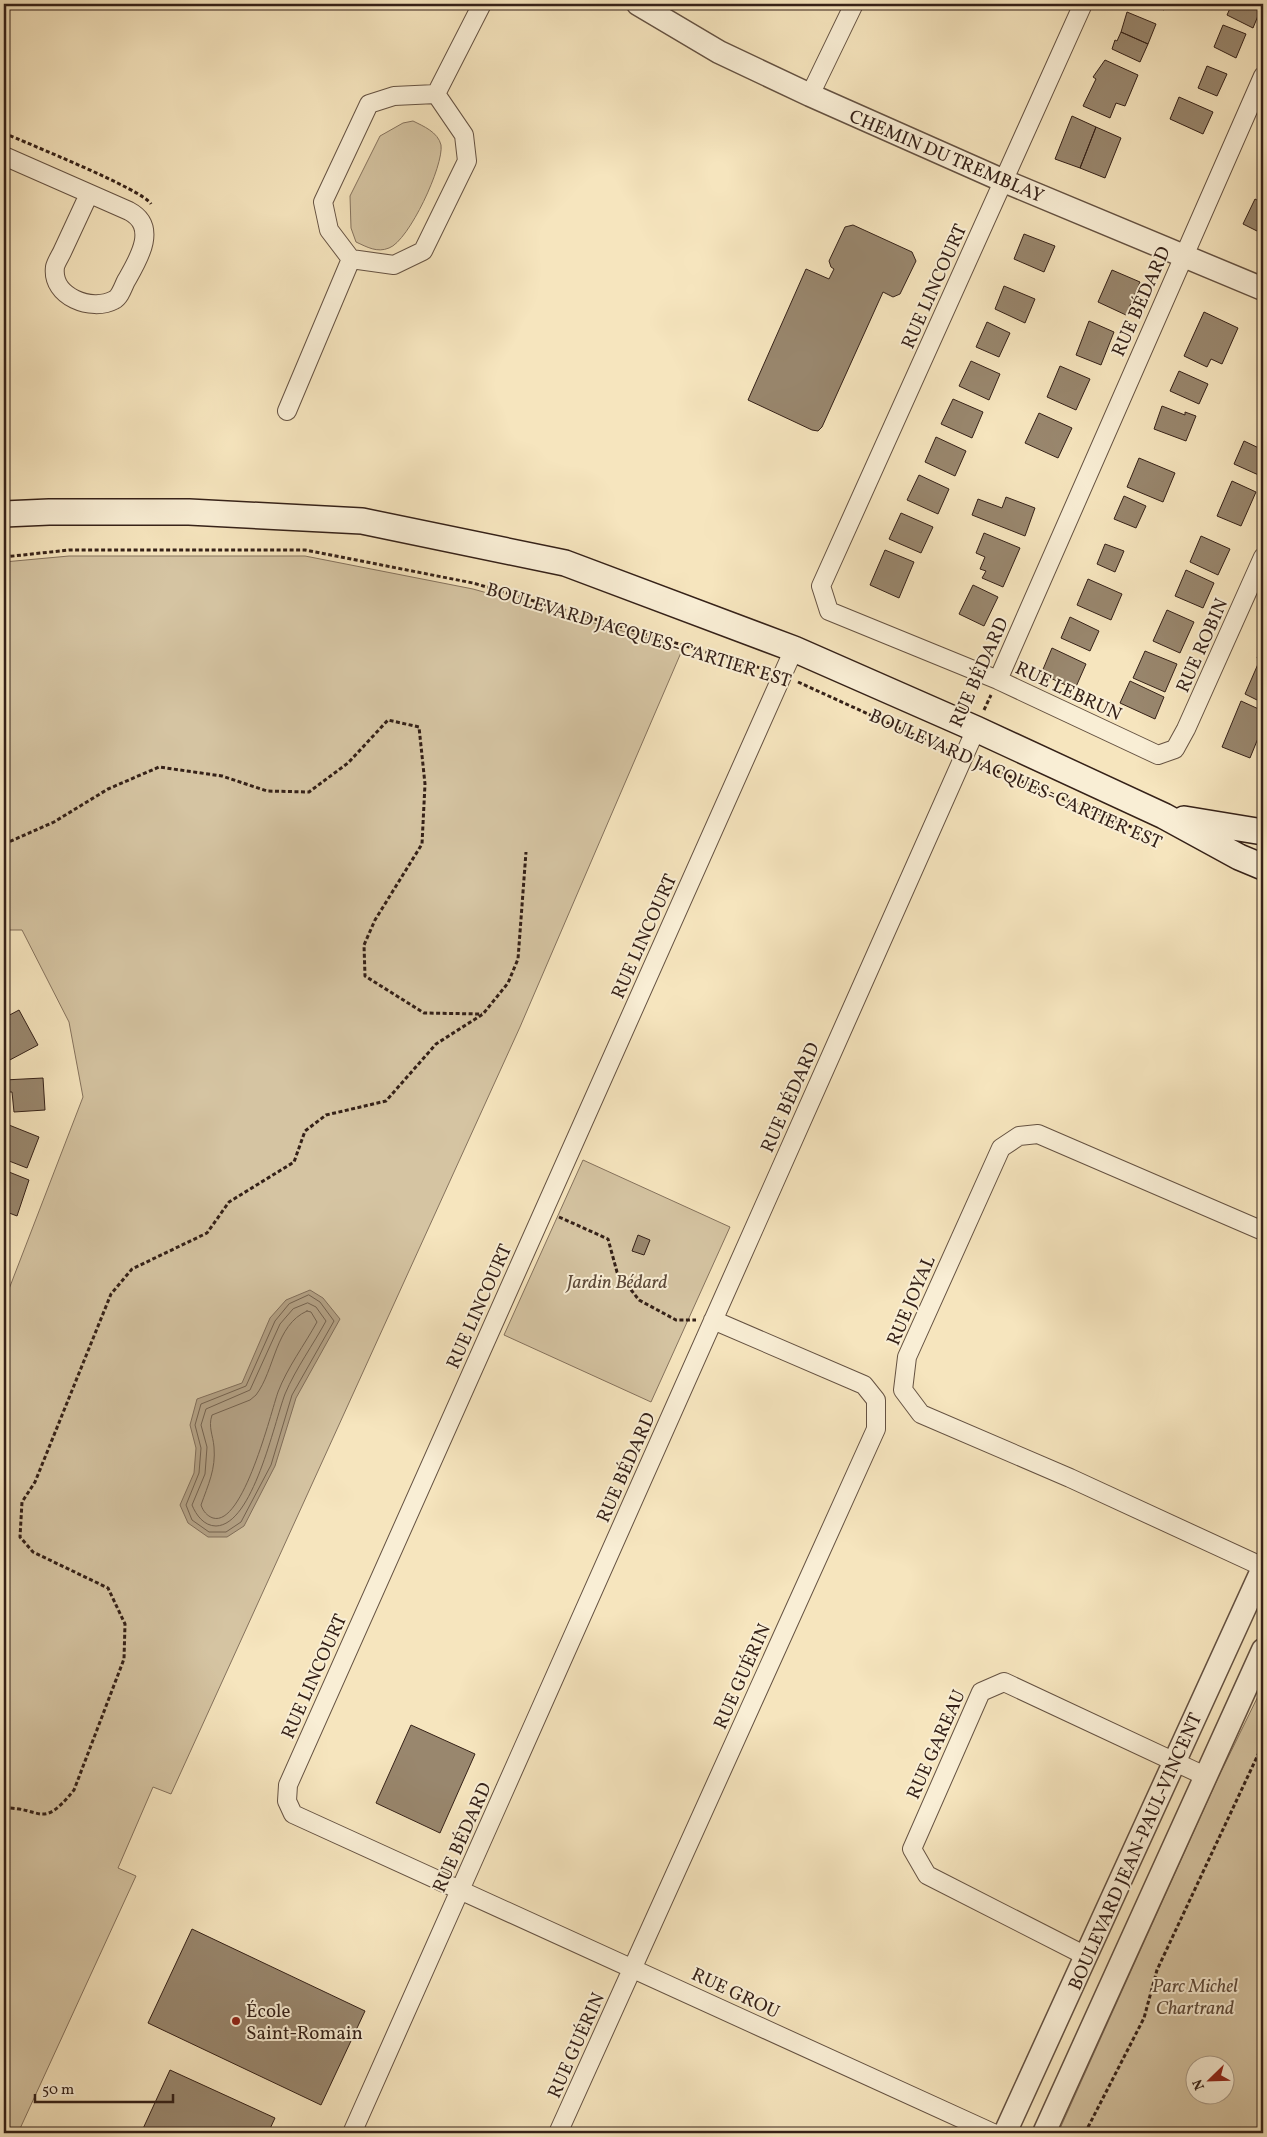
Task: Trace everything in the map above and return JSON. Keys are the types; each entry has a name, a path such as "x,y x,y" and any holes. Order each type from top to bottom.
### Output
{"main road":[{"name":"BOULEVARD JACQUES-CARTIER EST","path":"4,514 49,512 189,512 362,521 565,563 794,649 976,729 1164,816 1263,867"},
{"name":"BOULEVARD JACQUES-CARTIER EST","path":"1164,816 1263,832"}],"street":[{"path":"436,94 482,4"},
{"name":"CHEMIN DU TREMBLAY","path":"638,4 719,52 810,96 1004,181 1263,289"},
{"path":"810,96 854,4"},
{"name":"RUE LINCOURT","path":"821,586 1083,4"},
{"name":"RUE BÉDARD","path":"998,680 1263,76"},
{"path":"436,94 464,135 467,161 424,251 394,265 351,259 329,230 323,202 369,104 394,96 436,94"},
{"path":"4,156 89,194 133,214 142,223 144,229 143,245 138,259 116,299 104,304 90,305 68,296 58,283 55,268 89,194"},
{"path":"287,411 351,259"},
{"name":"RUE ROBIN","path":"1176,749 1263,557"},
{"name":"RUE LEBRUN","path":"821,586 830,611 998,680 1158,756 1176,749"},
{"name":"RUE LINCOURT","path":"461,1889 293,1814 287,1801 288,1785 794,649"},
{"name":"RUE BÉDARD","path":"352,2133 976,729"},
{"name":"RUE JOYAL","path":"1263,1231 1038,1134 1019,1136 1001,1148 907,1357 903,1390 921,1414 1070,1478 1263,1568"},
{"name":"RUE GUÉRIN","path":"558,2133 876,1429 876,1400 864,1385 714,1320"},
{"name":"BOULEVARD JEAN-PAUL-VINCENT","path":"1005,2133 1263,1568"},
{"name":"BOULEVARD JEAN-PAUL-VINCENT","path":"1044,2133 1263,1650"},
{"name":"RUE GAREAU","path":"1086,1956 927,1875 912,1849 981,1692 1004,1682 1205,1776"},
{"name":"RUE GROU","path":"461,1889 994,2133"}],"path":[{"name":"BOULEVARD JACQUES-CARTIER EST","path":"4,557 69,550 305,550 472,583 783,675 963,757 1139,830"},
{"name":"RUE BÉDARD","path":"976,729 998,680"},
{"path":"4,844 54,822 108,789 159,767 222,776 267,792 309,792 348,763 388,720 419,727 425,784 422,844 375,920 364,945 365,976 424,1013 483,1014"},
{"path":"4,1808 43,1815 60,1808 74,1790 124,1659 125,1624 108,1588 33,1552 20,1537 22,1502 35,1482 111,1294 132,1269 207,1234 230,1202 294,1162 305,1132 326,1115 386,1101 436,1044 483,1014 508,983 518,959 526,852"},
{"path":"544,1210 608,1239 617,1272 639,1300 676,1320 714,1320"},
{"path":"1085,2133 1144,2018 1157,1970 1263,1744"}],"green space":[{"path":"413,121 430,130 439,140 441,145 437,169 424,201 406,232 389,248 376,250 356,242 351,228 350,196 380,136 403,123"},
{"path":"69,556 305,556 473,589 683,648 520,1027 171,1794 153,1787 118,1868 136,1876 18,2133 4,2133 4,1302 83,1097 69,1022 22,930 4,930 4,562"},
{"name":"Jardin Bédard","path":"583,1160 730,1227 651,1402 504,1335"},
{"name":"Parc Michel Chartrand","path":"1263,1686 1263,2133 1058,2133 1217,1780"}],"water":[{"path":"310,1290 323,1298 340,1319 296,1398 275,1466 244,1526 227,1537 208,1537 188,1523 180,1505 194,1473 196,1448 190,1425 197,1399 242,1383 270,1318 286,1300"}],"building":[{"path":"1151,4 1167,4 1164,10"},
{"path":"1232,4 1258,4 1262,6 1253,28 1227,15"},
{"path":"1127,12 1156,24 1148,44 1121,32"},
{"path":"1223,25 1246,34 1236,58 1214,47"},
{"path":"1121,32 1148,44 1140,62 1112,49 1115,40 1117,41"},
{"path":"1105,60 1138,75 1125,106 1116,103 1110,118 1083,106 1096,79 1093,77"},
{"path":"1207,66 1227,74 1217,96 1198,88"},
{"path":"1179,97 1213,112 1203,134 1170,119"},
{"path":"1072,116 1096,127 1080,168 1055,159"},
{"path":"1096,127 1121,138 1105,178 1080,168"},
{"path":"1255,199 1263,203 1263,234 1243,224"},
{"path":"853,225 912,252 916,261 900,294 893,297 883,292 822,427 818,431 812,430 748,400 806,269 829,279 834,269 829,261 845,227"},
{"path":"1024,234 1055,246 1044,272 1014,259"},
{"path":"1112,270 1140,282 1126,315 1098,302"},
{"path":"1004,286 1035,299 1025,323 995,309"},
{"path":"1204,312 1238,328 1222,364 1211,359 1207,367 1184,356"},
{"path":"1089,321 1114,332 1101,365 1076,355"},
{"path":"987,322 1010,333 999,357 976,347"},
{"path":"971,361 1000,374 989,400 959,386"},
{"path":"1060,366 1090,379 1076,410 1047,397"},
{"path":"1179,371 1208,384 1199,404 1170,391"},
{"path":"953,399 983,412 972,438 941,424"},
{"path":"1162,406 1185,415 1185,412 1196,416 1186,441 1154,429"},
{"path":"1039,413 1072,428 1058,458 1025,443"},
{"path":"936,437 966,451 955,476 925,462"},
{"path":"1244,441 1263,450 1263,477 1234,464"},
{"path":"1139,458 1175,473 1163,502 1127,487"},
{"path":"919,475 949,489 938,514 907,500"},
{"path":"1232,481 1256,492 1241,526 1217,516"},
{"path":"1124,496 1146,506 1136,528 1114,519"},
{"path":"1006,497 1035,508 1025,536 972,515 978,499 1002,508"},
{"path":"901,513 933,527 921,553 889,539"},
{"path":"984,533 1020,548 1003,587 982,578 986,571 980,569 985,557 976,553"},
{"path":"1201,536 1230,549 1218,575 1190,562"},
{"path":"1105,544 1124,551 1115,572 1097,564"},
{"path":"885,550 914,562 899,598 870,585"},
{"path":"1186,570 1214,583 1203,608 1175,596"},
{"path":"1088,579 1122,594 1111,620 1077,605"},
{"path":"973,585 998,597 984,626 959,614"},
{"path":"1167,610 1194,622 1180,653 1153,641"},
{"path":"1070,617 1099,631 1090,651 1061,638"},
{"path":"1263,645 1263,661 1257,658"},
{"path":"1052,648 1086,664 1075,689 1041,674"},
{"path":"1145,651 1177,664 1165,692 1133,678"},
{"path":"1258,664 1263,667 1263,703 1245,694"},
{"path":"1130,681 1164,697 1155,719 1120,703"},
{"path":"1241,701 1263,711 1259,721 1263,723 1263,726 1250,758 1222,747"},
{"path":"19,1010 38,1045 6,1062 4,1057 4,1018"},
{"path":"43,1078 45,1110 14,1112 12,1092 4,1092 4,1080"},
{"path":"4,1123 39,1137 27,1168 4,1159 7,1144 4,1143"},
{"path":"4,1170 29,1180 17,1216 4,1211"},
{"path":"638,1235 650,1240 644,1255 632,1251"},
{"path":"411,1725 475,1754 440,1833 376,1803"},
{"path":"192,1929 365,2011 321,2105 148,2023"},
{"path":"170,2070 275,2118 268,2133 141,2133"}],"place":[{"name":"École Saint-Romain","path":"236,2021"}]}
